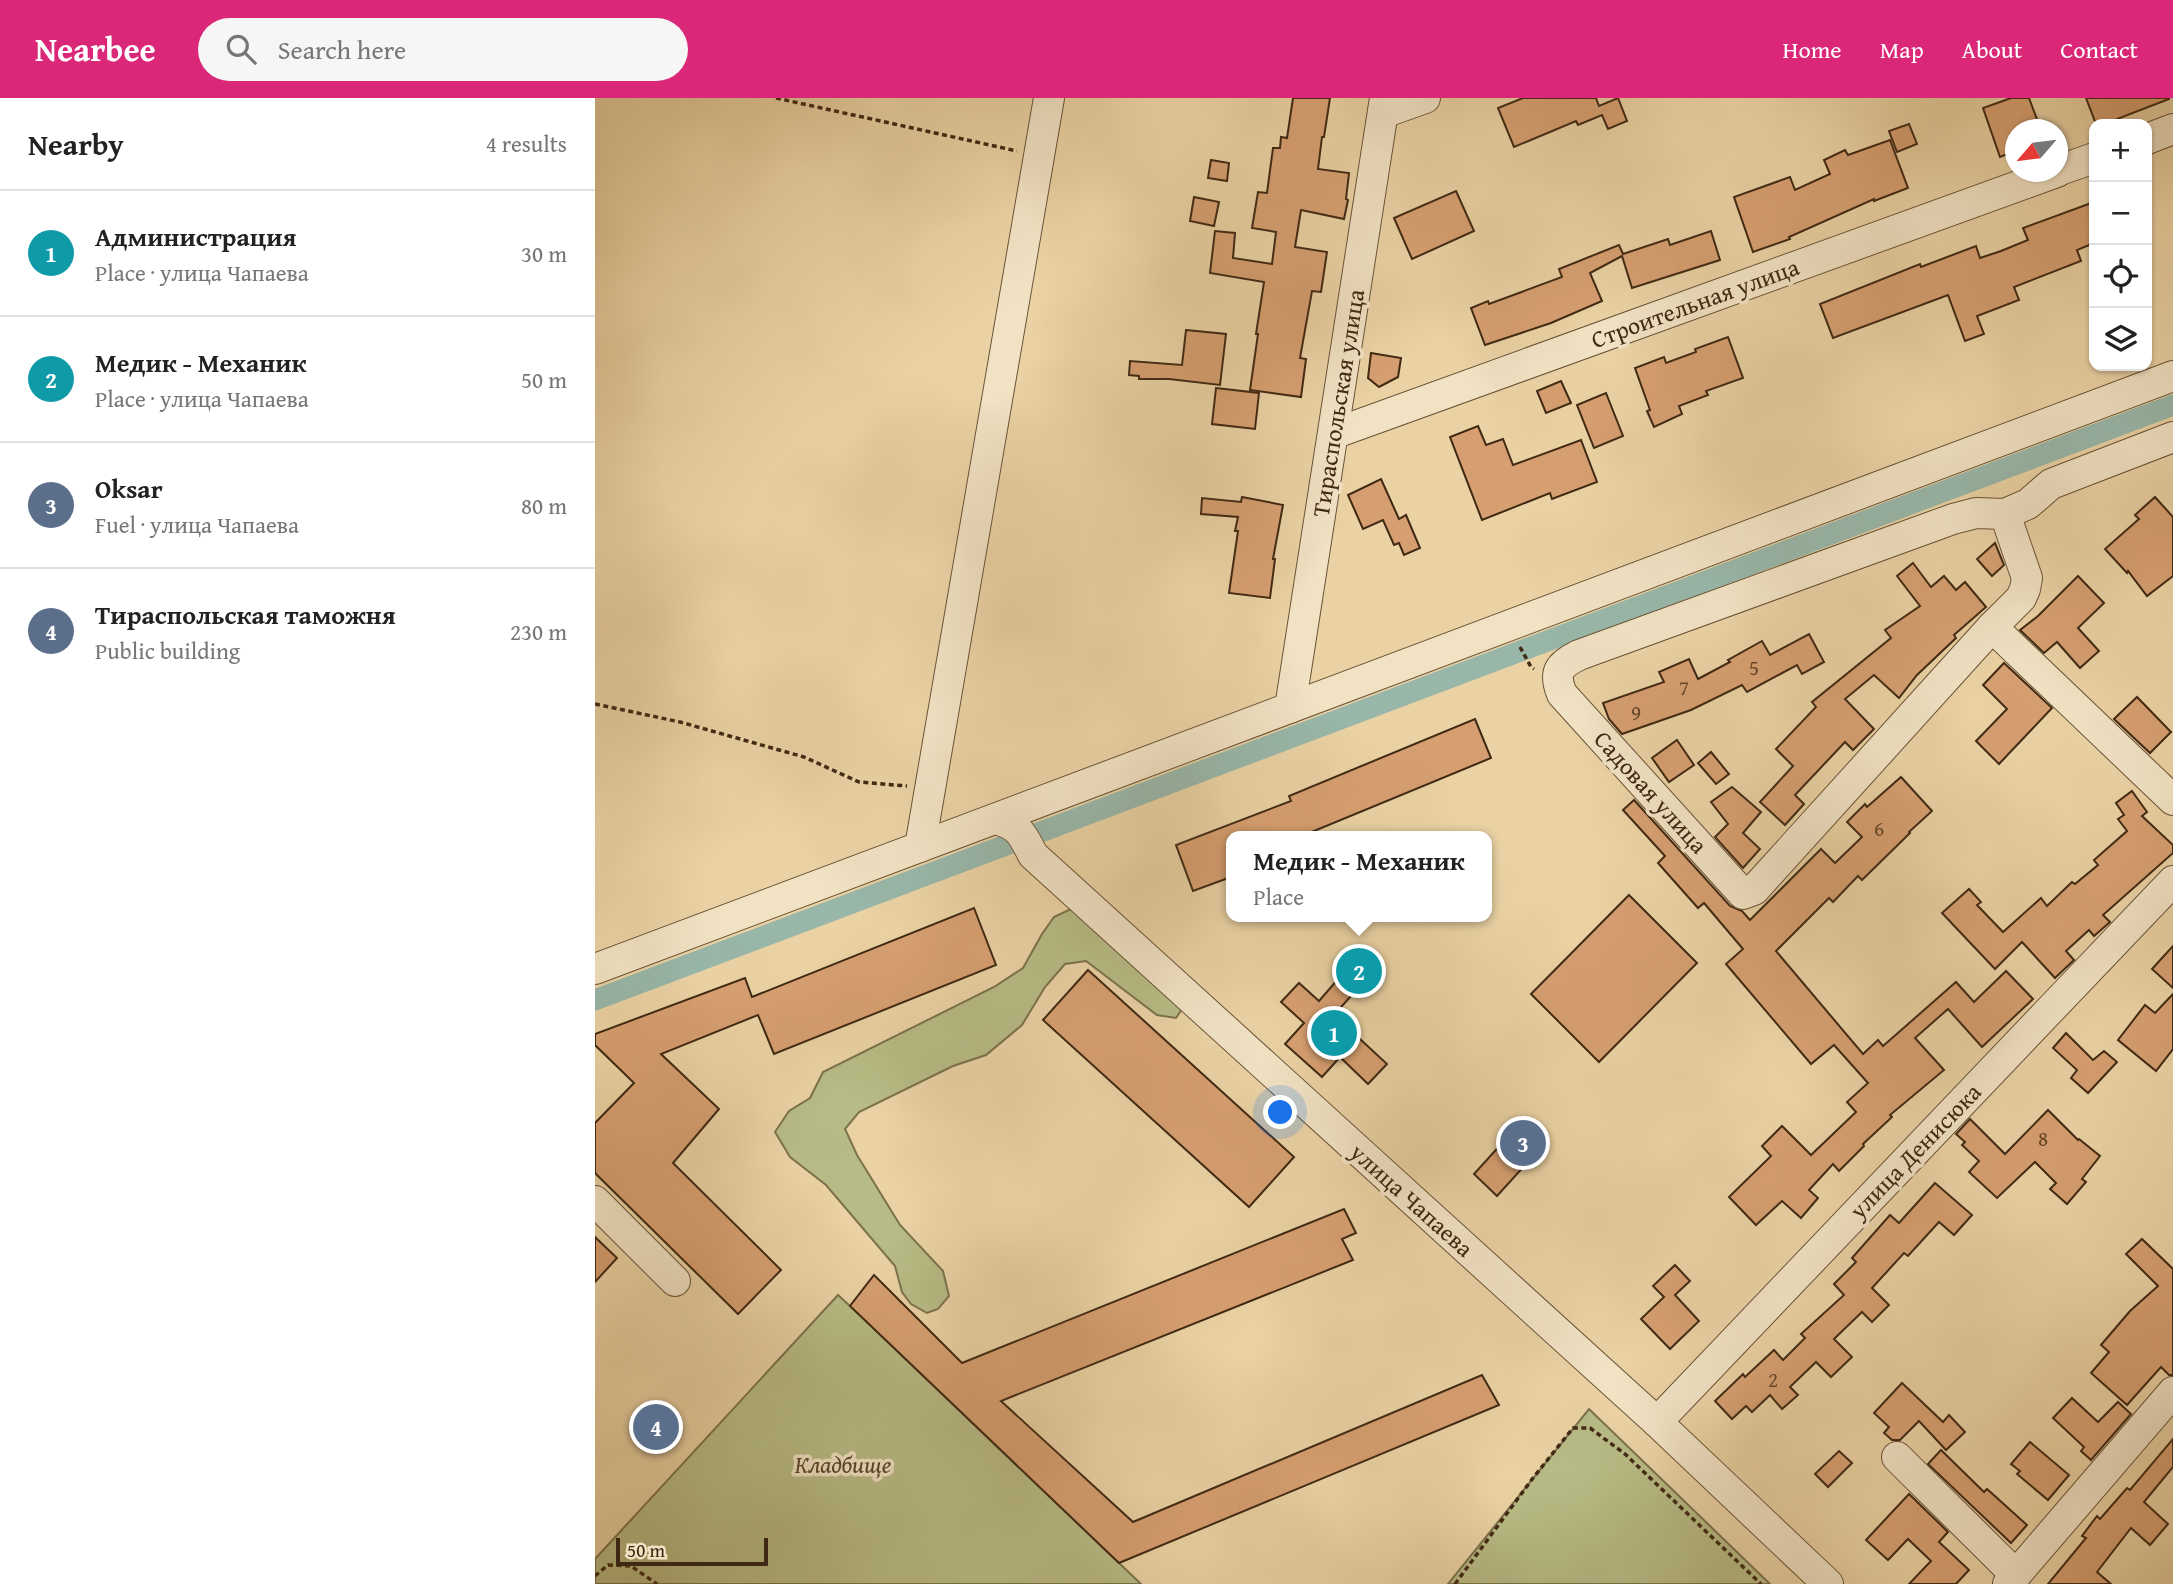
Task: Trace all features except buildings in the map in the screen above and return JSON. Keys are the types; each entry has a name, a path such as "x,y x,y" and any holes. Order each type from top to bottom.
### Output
{"street":[{"path":"920,847 1049,98"},
{"path":"1384,106 1425,98"},
{"name":"Тираспольская улица","path":"1290,709 1384,106"},
{"path":"2152,137 2173,130"},
{"name":"Строительная улица","path":"2068,167 2089,160"},
{"name":"Строительная улица","path":"1333,434 2027,182"},
{"path":"595,969 920,847 1016,834 1290,709 2173,376"},
{"name":"Садовая улица","path":"2004,514 2027,578 2021,598 1754,890 1744,894 1562,694 1557,682 1559,671 1565,662 1579,655 1953,519 1976,513 2004,514 2028,504 2050,484 2173,437"},
{"path":"1992,627 2173,800"},
{"name":"улица Чапаева","path":"1016,834 1657,1422 1828,1584"},
{"name":"улица Денисюка","path":"1657,1422 2173,881"},
{"path":"595,1201 675,1281"},
{"path":"1898,1457 2012,1580 2173,1392"}],"path":[{"path":"776,98 1039,156"},
{"path":"1518,642 1531,667"},
{"path":"595,704 680,722 804,757 859,782 930,787"},
{"path":"1455,1584 1573,1428 1590,1428 1625,1454 1761,1584"},
{"path":"595,1576 608,1565 631,1566 657,1584"}],"green space":[{"path":"1077,906 1186,1003 1176,1018 1157,1015 1086,961 1065,964 1045,987 1022,1025 986,1055 953,1066 859,1112 845,1129 857,1155 900,1225 943,1271 949,1296 938,1309 927,1313 911,1304 902,1292 895,1266 826,1185 790,1157 775,1132 789,1111 810,1098 823,1072 994,987 1023,968 1054,917"},
{"name":"Кладбище","path":"838,1295 1141,1584 595,1584 595,1559"},
{"path":"1589,1409 1770,1584 1448,1584"}],"waterway":[{"path":"595,1000 2173,405"}],"place":[{"name":"Медик - Механик","path":"1359,971"},
{"name":"Администрация","path":"1334,1033"},
{"name":"Oksar","path":"1523,1143"},
{"name":"Тираспольская таможня","path":"656,1427"}]}
